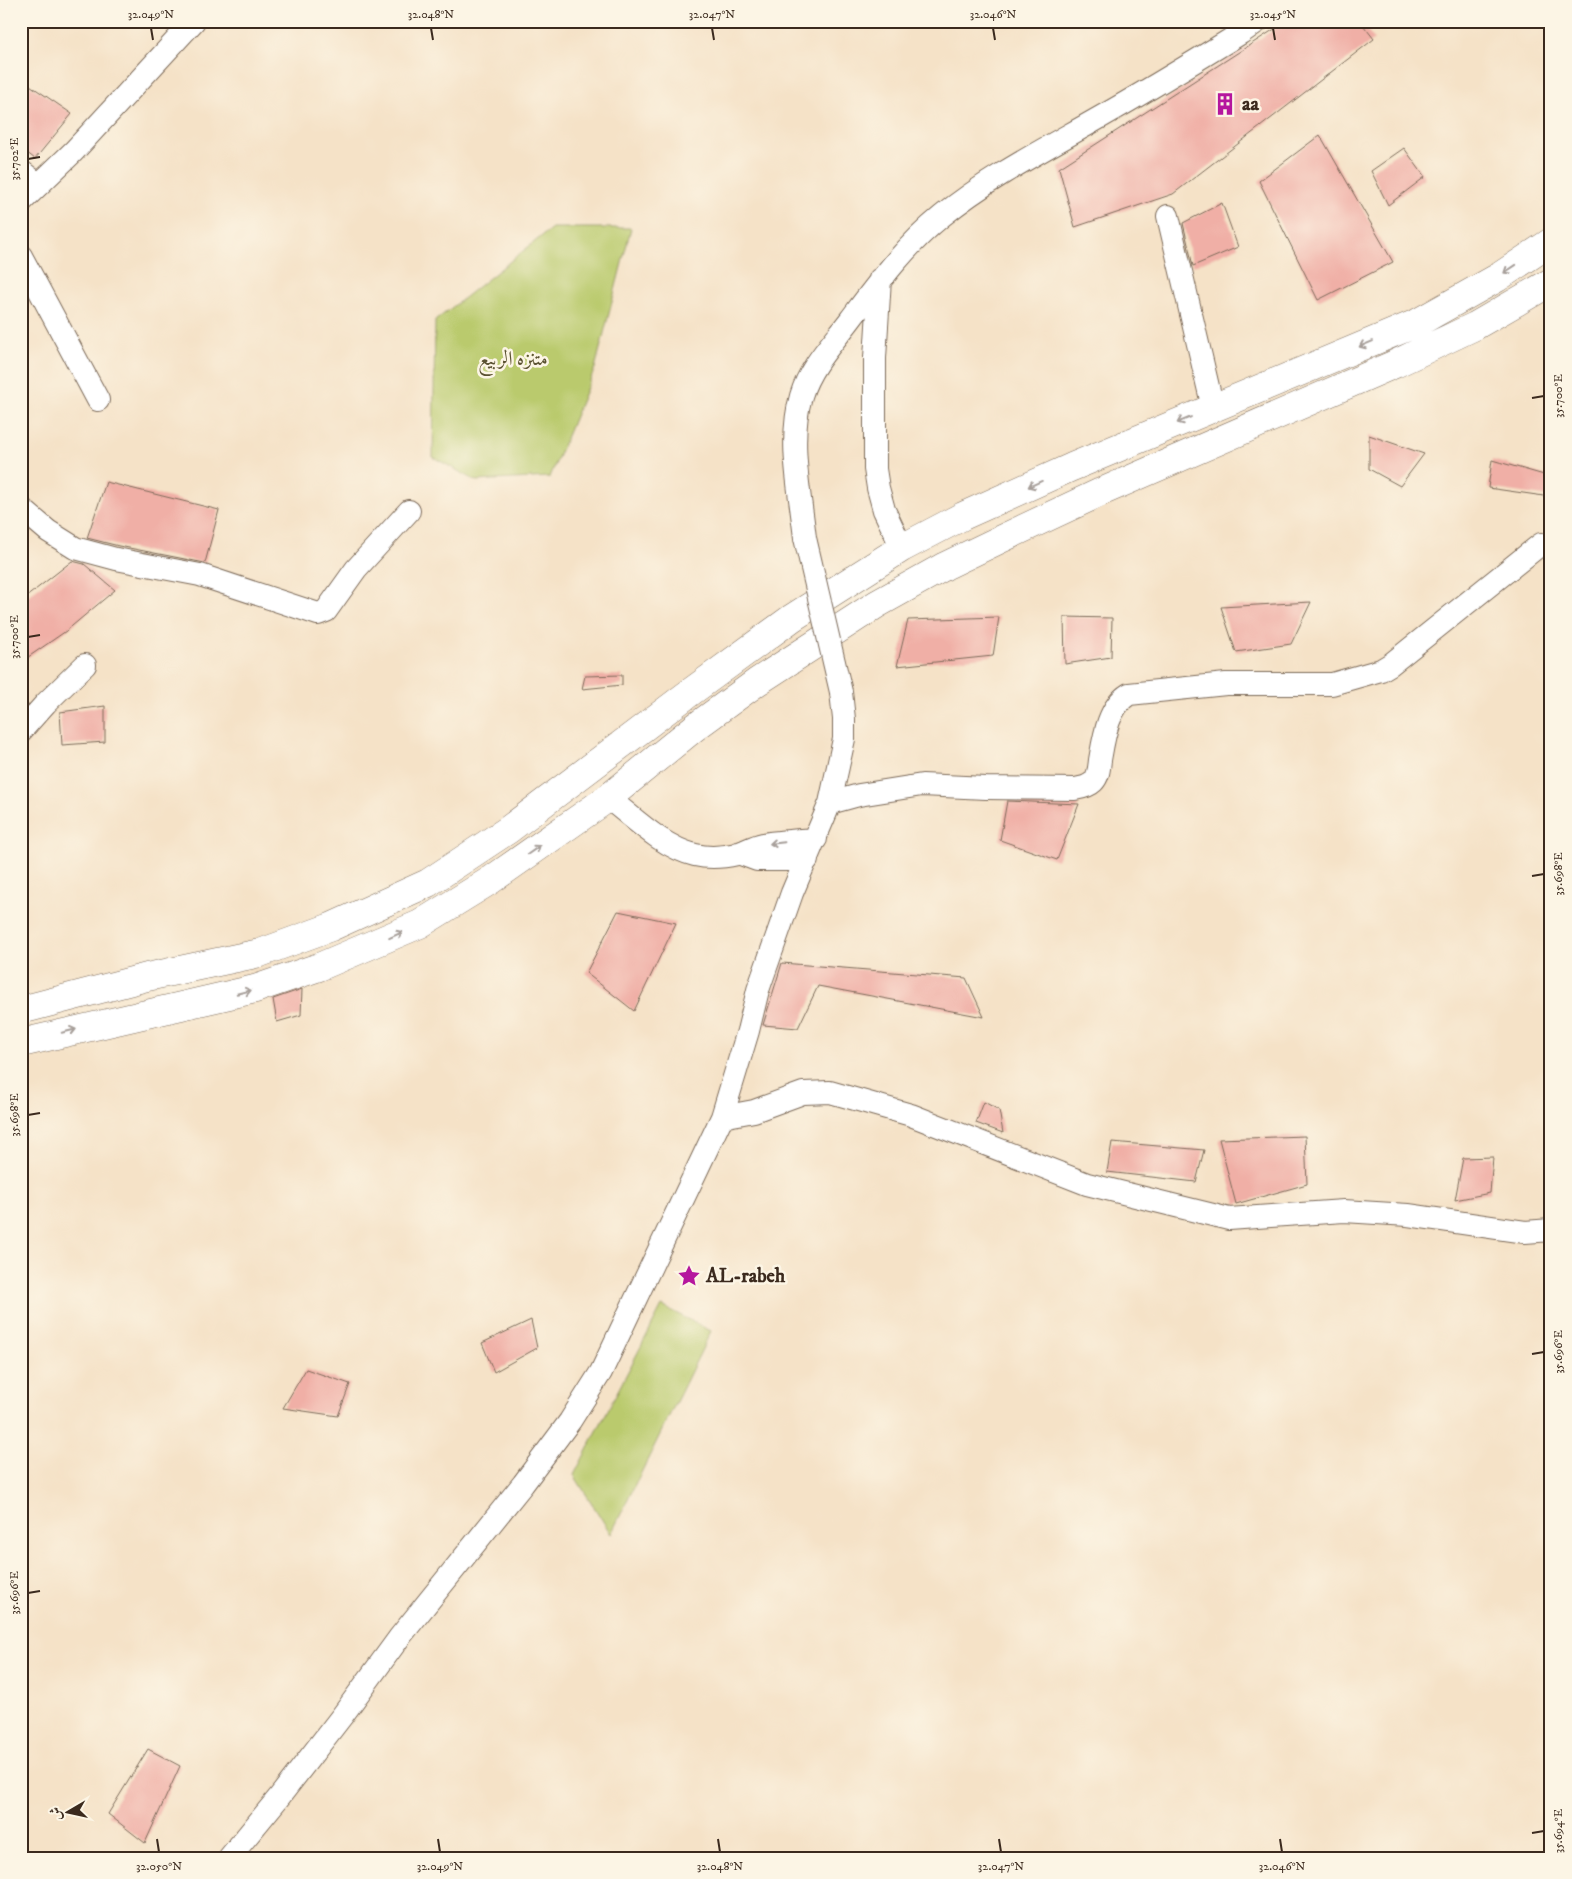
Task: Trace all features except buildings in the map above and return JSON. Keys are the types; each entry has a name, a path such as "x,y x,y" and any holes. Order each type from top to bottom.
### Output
{"main road":[{"path":"21,1010 147,977 260,953 331,927 428,883 508,830 792,618 902,548 963,516 1063,471 1417,323 1497,278 1551,242"},
{"path":"21,1042 255,989 319,967 420,924 491,880 608,798 694,728 757,682 877,604 946,566 1101,492 1396,364 1476,326 1551,282"},
{"path":"193,967 204,1002"}],"street":[{"path":"21,202 97,127 194,21"},
{"path":"229,1858 319,1745 398,1638 523,1484 586,1398 601,1372 722,1116 748,1031 758,990 792,893 830,804 844,739 841,692 805,538 795,450 796,423 801,396 819,359 881,278 918,238 967,197 1009,170 1242,33 1258,21"},
{"path":"21,172 39,185"},
{"path":"1168,216 1214,408"},
{"path":"21,256 98,400"},
{"path":"881,278 875,358 875,469 884,510 902,548"},
{"path":"21,508 48,531 75,548 116,559 200,575 318,614 326,611 356,569 409,511"},
{"path":"830,804 859,795 922,785 986,788 1075,789 1084,787 1093,782 1098,774 1104,734 1116,706 1120,700 1129,694 1226,684 1332,684 1381,670 1541,544"},
{"path":"21,731 46,703 85,665"},
{"path":"608,798 659,838 696,855 710,857 738,853 766,844 816,839"},
{"path":"738,853 757,860 807,860"},
{"path":"722,1116 754,1111 803,1093 830,1092 911,1115 1088,1184 1229,1219 1344,1211 1408,1215 1525,1232 1551,1230"}],"green space":[{"name":"متنزه الربيع","path":"552,228 631,228 595,368 550,477 476,481 433,457 435,321"},
{"path":"662,1306 711,1331 611,1534 574,1475"}],"place":[{"name":"aa","path":"1225,104"},
{"name":"AL-rabeh","path":"689,1276"}]}
